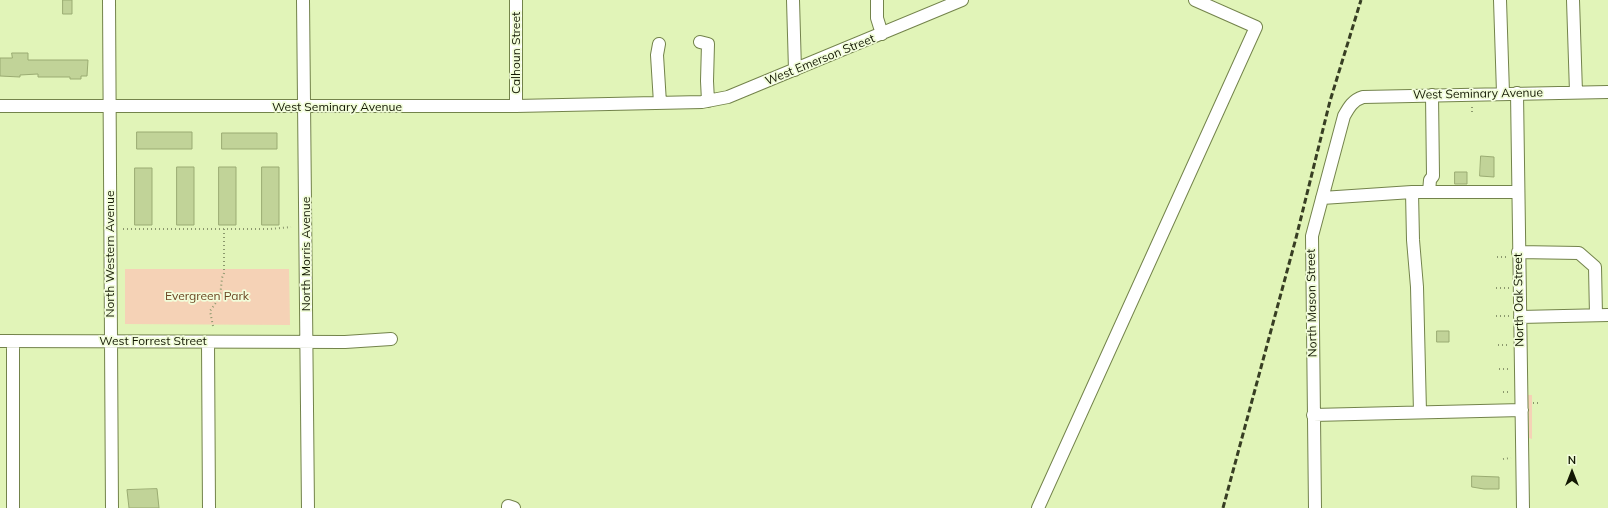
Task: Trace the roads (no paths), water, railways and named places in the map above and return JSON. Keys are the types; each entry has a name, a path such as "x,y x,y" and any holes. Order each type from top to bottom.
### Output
{"street":[{"name":"North Western Avenue","path":"109,0 112,508"},
{"name":"North Morris Avenue","path":"303,0 308,508"},
{"name":"Calhoun Street","path":"516,0 516,106"},
{"path":"793,0 795,70"},
{"path":"877,0 877,18 882,34"},
{"name":"West Emerson Street","path":"673,103 708,101 728,97 962,0"},
{"path":"1038,508 1256,27 1195,0"},
{"path":"1500,0 1503,93"},
{"path":"1573,0 1576,92"},
{"path":"700,42 708,44 708,101"},
{"path":"659,44 657,55 660,103"},
{"name":"West Seminary Avenue","path":"1350,105 1357,99 1363,97 1608,92"},
{"name":"North Oak Street","path":"1517,93 1517,192 1513,255 1522,410 1523,508"},
{"path":"1429,192 1430,180 1433,176 1432,95"},
{"name":"West Seminary Avenue","path":"0,106 304,107 516,106 673,103"},
{"name":"North Mason Street","path":"1315,508 1312,236 1344,116 1350,105"},
{"path":"1322,198 1412,192 1517,192"},
{"path":"1412,192 1413,240 1418,287 1420,412"},
{"path":"1513,255 1579,252 1595,267 1602,315 1516,316"},
{"name":"West Forrest Street","path":"0,341 344,342 391,339"},
{"path":"13,341 13,508"},
{"path":"208,342 209,508"},
{"path":"1313,415 1522,410"},
{"path":"508,508 508,506 514,508"}],"railway":[{"path":"1223,508 1296,238 1330,101 1361,0"}],"park label":[{"name":"Evergreen Park","path":"207,296"}]}
